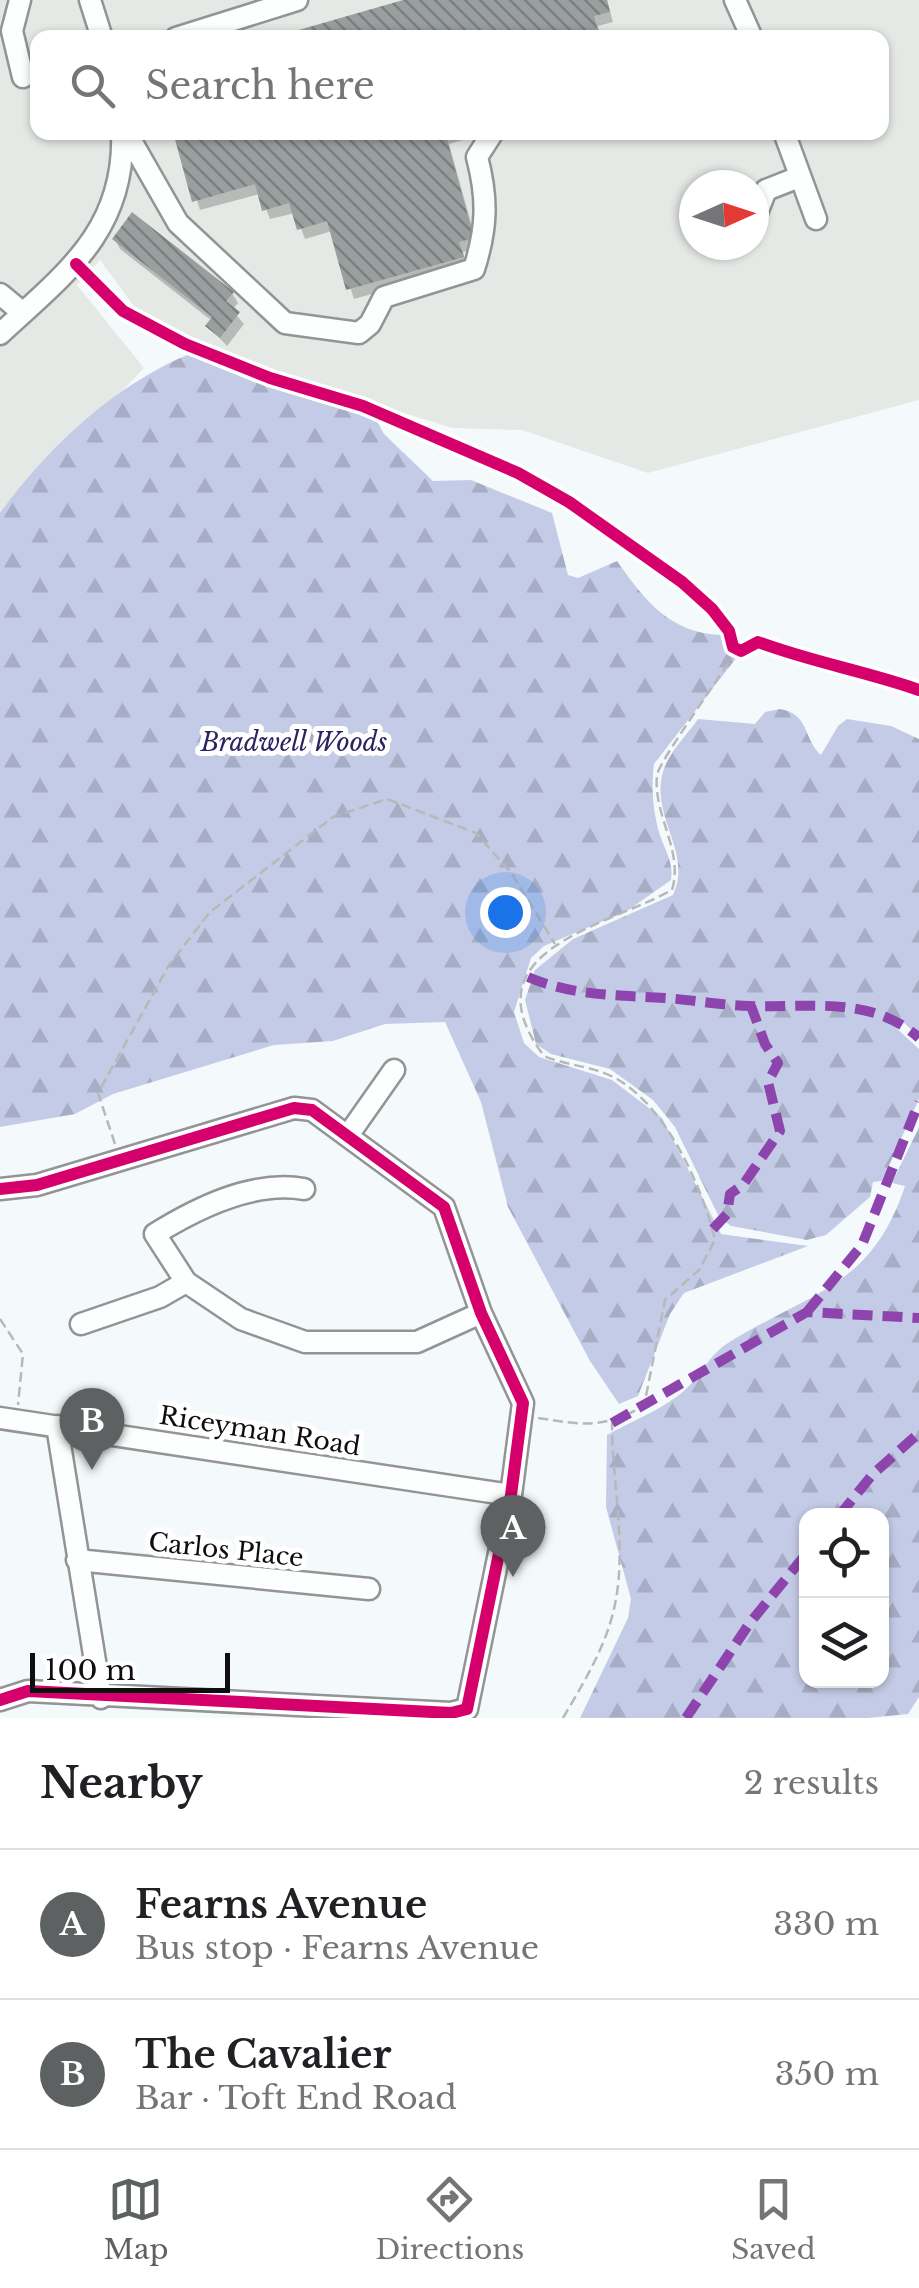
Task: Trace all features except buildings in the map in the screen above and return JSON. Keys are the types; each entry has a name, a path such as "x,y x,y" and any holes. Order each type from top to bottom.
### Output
{"street":[{"path":"20,0 8,52 24,77"},
{"path":"90,0 99,30"},
{"path":"195,30 246,8 297,0"},
{"path":"735,0 744,30"},
{"path":"0,334 76,264 98,236 118,181 123,140"},
{"path":"129,140 178,223 285,324 340,334 359,333 370,324 384,297 474,269 486,231 486,190 477,157 488,140"},
{"path":"787,140 816,219"},
{"path":"769,190 802,185"},
{"path":"0,294 23,313"},
{"path":"349,1134 394,1070"},
{"path":"0,1189 37,1185 294,1108 312,1110 444,1207 481,1313 523,1404 511,1495 467,1709 451,1713 101,1698 28,1691 0,1700"},
{"path":"304,1189 277,1184 191,1212 155,1234 186,1282 241,1319 305,1342 417,1342 481,1313"},
{"path":"82,1324 160,1297 186,1282"},
{"name":"Riceyman Road","path":"8,1420 511,1495"},
{"path":"57,1426 101,1698"},
{"name":"Carlos Place","path":"77,1560 369,1590"}],"path":[{"path":"728,630 737,649"},
{"path":"522,1415 588,1425 612,1424 644,1406 665,1300 699,1270 715,1240 709,1215 668,1133 642,1099 618,1080 590,1067 544,1056 530,1038 519,1009 532,964 555,944 672,890 678,870 659,804 657,772 737,649 755,644"},
{"path":"120,1160 98,1093 169,965 210,912 333,817 387,799 476,832 512,874 555,944"},
{"path":"0,1319 23,1354 8,1420"},
{"path":"563,1718 598,1658 616,1604 618,1547 612,1424"}],"shaded area":[{"path":"0,0 919,0 919,400 648,473 522,430 452,428 235,360 145,321 100,260 77,285 144,368 0,521"}],"green space":[{"name":"Bradwell Woods","path":"192,353 377,421 384,434 433,481 471,480 552,513 568,575 578,578 617,561 661,613 688,629 723,635 724,649 737,657 654,764 654,807 670,861 671,880 627,911 544,946 531,958 514,1012 524,1043 539,1057 612,1080 662,1118 721,1234 808,1246 684,1293 670,1314 638,1396 619,1404 590,1361 508,1207 481,1102 445,1022 385,1024 333,1041 274,1045 113,1094 75,1114 0,1127 0,513 62,441 110,400"},
{"path":"780,709 797,716 821,755 838,726 847,719 891,726 919,739 919,1037 899,1018 894,1026 919,1049 919,1099 882,1181 873,1182 870,1197 826,1235 807,1240 731,1226 719,1217 675,1127 653,1100 610,1069 551,1054 536,1044 525,1000 535,970 573,939 673,895 678,864 662,804 663,772 698,719 755,724 765,712"},
{"path":"919,1127 919,1697 908,1714 868,1718 580,1718 628,1618 631,1599 606,1507 607,1435 679,1395 728,1343 811,1298 855,1267 891,1220 905,1186 892,1183"}],"marked path":[{"path":"528,977 595,994 860,1010 901,1024 919,1038"},
{"path":"713,1229 727,1214 730,1194 743,1185 780,1131 768,1082 778,1063 765,1044 751,1006"},
{"path":"807,1312 862,1245 919,1102"},
{"path":"612,1423 807,1312 919,1318"},
{"path":"845,1508 872,1475 919,1433"},
{"path":"686,1718 749,1624 799,1563"}],"cycle path":[{"path":"76,264 123,311 185,344 270,378 363,406 518,473 569,502 682,582 712,609 729,631 733,647 741,651 758,642 919,690"},
{"path":"0,1189 37,1185 294,1108 312,1110 444,1207 481,1313 523,1403 511,1495 467,1709 451,1713 28,1691 0,1700"}],"place":[{"name":"The Cavalier","path":"92,1470"},
{"name":"Fearns Avenue","path":"513,1577"}]}
